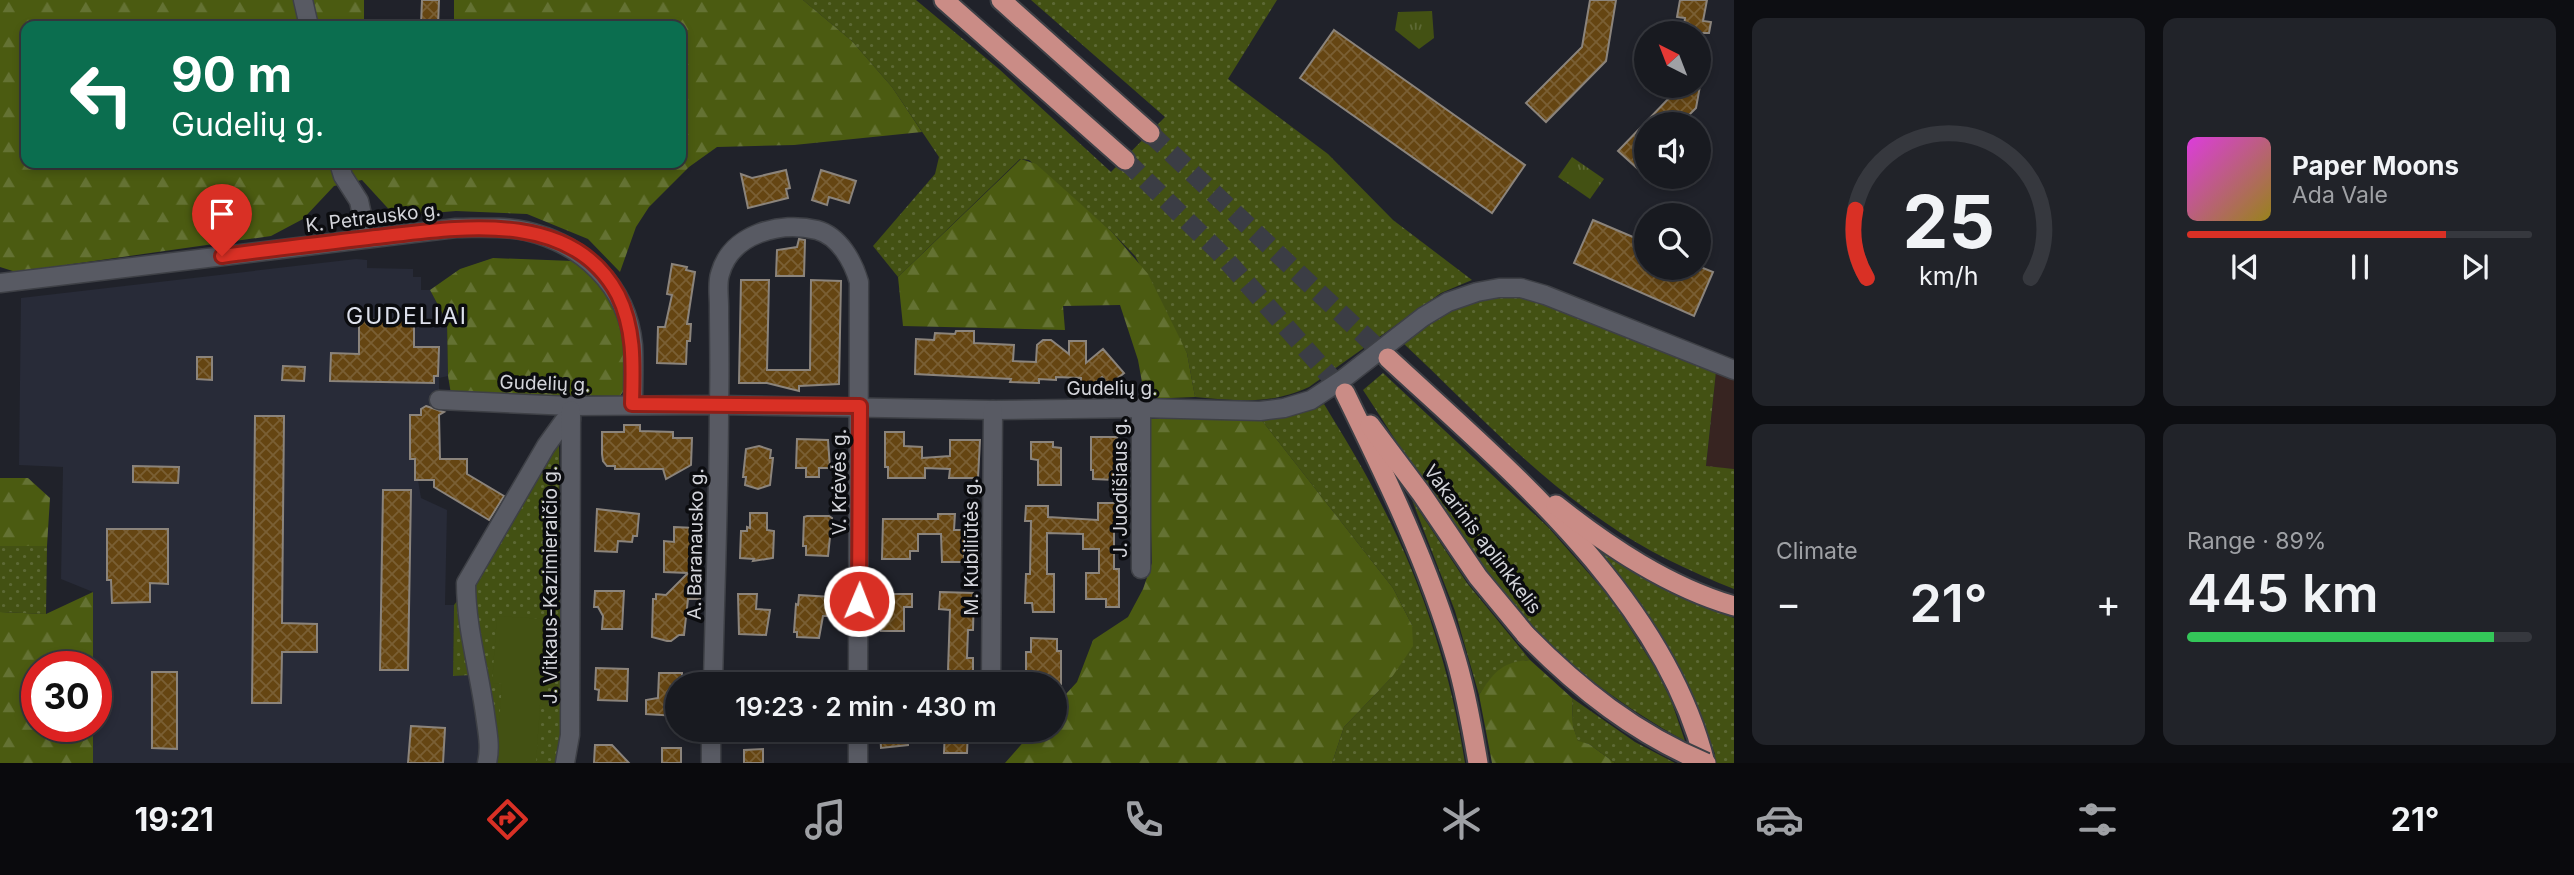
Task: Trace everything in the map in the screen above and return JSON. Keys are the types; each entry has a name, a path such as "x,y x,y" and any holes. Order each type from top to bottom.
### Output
{"highway":[{"path":"944,0 1125,160"},
{"path":"1001,0 1150,133"},
{"name":"Vakarinis aplinkkelis","path":"1388,358 1497,459 1618,589 1669,670 1691,719 1706,763"},
{"name":"Vakarinis aplinkkelis","path":"1478,763 1456,658 1439,609 1396,500 1345,393 1421,494 1478,578 1526,635 1585,691 1616,714 1675,750 1706,763"},
{"path":"1497,459 1591,533 1656,573 1734,606"}],"street":[{"path":"303,0 308,21"},
{"path":"341,168 359,201 367,238"},
{"name":"A. Baranausko g.","path":"713,672 719,274 731,253 748,239 765,230 790,226 820,231 843,250 856,270 859,282 860,406"},
{"name":"K. Petrausko g.","path":"0,283 456,228 525,231 563,243 580,253 604,274 617,293 633,344 632,404"},
{"name":"Gudelių g.","path":"439,400 571,413 632,404 1259,411 1284,408 1311,400 1343,379 1423,317 1448,302 1499,288 1521,288 1545,295 1734,370"},
{"name":"V. Krėvės g.","path":"858,672 860,406"},
{"name":"J. Juodišiaus g.","path":"1140,408 1141,569"},
{"name":"M. Kubiliūtės g.","path":"991,672 993,410"},
{"path":"487,763 490,751 482,687 466,605 466,583 546,446 571,413"},
{"name":"J. Vitkaus-Kazimieraičio g.","path":"565,763 570,735 571,413"},
{"path":"710,763 711,742"},
{"path":"858,742 858,763"}],"shaded area":[{"path":"356,259 367,260 367,268 413,269 413,277 421,277 421,290 430,290 447,322 448,376 439,378 439,406 426,406 421,409 421,413 425,415 410,415 410,458 420,459 418,480 421,498 447,510 445,605 454,605 453,675 471,675 481,759 479,763 93,763 93,742 112,742 112,651 93,651 93,592 61,579 63,467 19,465 21,298"},
{"path":"1716,372 1734,379 1734,469 1706,467"}],"green space":[{"path":"0,0 364,0 364,21 21,21 21,168 686,168 686,21 454,21 454,0 803,0 852,41 892,87 922,132 794,145 717,147 689,167 649,207 636,227 620,272 588,239 527,214 456,211 395,216 362,180 334,186 303,219 271,236 16,272 0,267"},
{"path":"803,0 916,0 999,69 1111,172 1165,117 1031,0 1277,0 1228,79 1328,154 1393,220 1472,280 1441,293 1309,387 1280,397 1239,400 1195,397 1187,353 1135,256 1112,232 1029,160 1020,159 898,277 873,246 935,174 939,157 892,87 852,41"},
{"path":"1432,11 1434,38 1419,49 1395,30 1398,12"},
{"path":"1572,157 1604,179 1590,199 1558,177"},
{"path":"1021,159 1036,164 1112,232 1148,274 1187,353 1195,397 1145,399 1138,360 1120,305 1063,306 1065,330 903,326 898,277"},
{"path":"493,258 573,261 593,277 615,307 623,336 625,389 620,396 451,394 447,322 430,290 460,269"},
{"path":"1500,296 1524,297 1549,304 1716,372 1706,466 1734,469 1734,589 1652,551 1578,503 1501,437 1403,343 1448,312"},
{"path":"1383,373 1548,527 1613,601 1655,668 1671,700 1685,741 1630,708 1579,670 1532,628 1490,580 1440,510 1363,390"},
{"path":"1324,404 1393,527 1420,592 1452,694 1465,763 1332,763 1344,727 1392,677 1412,625 1393,588 1260,418 1293,415"},
{"path":"1260,418 1393,588 1412,625 1413,646 1392,677 1344,727 1332,763 1005,763 1023,742 1067,742 1067,693 1077,682 1093,640 1128,617 1143,589 1152,563 1148,419"},
{"path":"559,437 561,739 556,763 479,763 481,759 471,675 453,676 454,605 472,582"},
{"path":"0,478 28,478 50,498 47,546 0,546"},
{"path":"1412,500 1467,583 1530,660 1513,663 1500,670 1479,695 1455,611"},
{"path":"0,546 47,546 46,614 0,612"},
{"path":"1598,550 1681,596 1734,618 1734,763 1706,763 1715,754 1674,662 1644,610"},
{"path":"93,592 93,651 21,651 21,742 93,742 93,763 0,763 0,612 46,614"},
{"path":"497,616 546,619 536,763 496,763 502,684 492,683"},
{"path":"1530,660 1572,698 1573,726 1578,741 1589,744 1615,763 1492,763 1479,695 1500,670 1512,663"},
{"path":"1572,698 1635,742 1675,763 1615,763 1589,744 1578,742 1573,726"}],"building":[{"path":"422,0 439,0 438,21 421,21"},
{"path":"1590,0 1616,0 1606,61 1546,122 1526,103 1582,47"},
{"path":"1680,0 1707,0 1703,21 1685,21 1685,18 1677,17"},
{"path":"1334,30 1525,165 1492,213 1300,78"},
{"path":"1669,98 1698,98 1696,108 1692,112 1656,112"},
{"path":"1634,134 1634,165 1618,151"},
{"path":"786,170 790,188 786,189 788,198 748,208 741,174 752,178"},
{"path":"821,170 856,181 849,203 829,197 827,205 812,200"},
{"path":"1593,220 1634,237 1634,280 1710,280 1694,316 1574,263"},
{"path":"799,239 805,240 804,276 776,276 777,250 797,247"},
{"path":"672,264 695,272 687,324 691,324 686,364 657,363 658,327 665,327 672,295 667,294"},
{"path":"741,280 769,280 767,370 810,370 811,280 841,281 839,384 799,386 799,391 767,383 739,383"},
{"path":"359,319 414,320 414,347 439,347 438,376 434,376 434,383 330,381 331,353 359,354"},
{"path":"956,331 974,331 974,343 1014,345 1013,361 1036,362 1037,345 1043,340 1051,340 1069,354 1069,341 1086,341 1086,363 1103,349 1124,373 1109,385 1102,377 1095,383 1081,383 1081,378 1056,377 1056,380 1039,379 1039,383 915,374 916,339 934,340 935,333 955,334"},
{"path":"197,357 212,357 212,380 197,379"},
{"path":"283,366 305,367 304,381 282,380"},
{"path":"426,406 444,412 439,415 440,459 467,459 467,474 504,496 489,520 434,487 434,480 415,480 415,459 410,459 410,415 421,415 421,409"},
{"path":"255,416 284,416 282,623 317,624 317,652 282,652 281,703 252,703"},
{"path":"624,425 640,425 640,431 673,432 673,438 692,438 691,465 666,479 663,469 615,469 615,466 607,466 603,461 602,432 624,432"},
{"path":"885,432 904,432 904,446 922,447 922,458 950,456 950,440 980,440 978,478 949,478 950,469 925,468 925,478 888,478 888,467 885,467"},
{"path":"1091,437 1117,437 1123,455 1122,468 1117,468 1116,480 1093,479"},
{"path":"797,439 828,440 830,468 819,468 819,477 806,477 806,468 796,468"},
{"path":"1031,442 1053,442 1053,447 1061,448 1061,485 1038,485 1038,460 1031,459"},
{"path":"759,446 771,450 770,458 773,458 770,485 758,489 745,485 746,477 743,477 746,449"},
{"path":"133,466 179,467 178,483 133,482"},
{"path":"383,490 411,490 408,670 380,670"},
{"path":"1098,503 1118,503 1118,529 1114,529 1114,569 1119,569 1119,607 1106,607 1106,599 1086,599 1086,573 1099,573 1099,549 1083,549 1083,534 1047,533 1047,574 1054,574 1054,612 1033,612 1032,603 1025,603 1026,574 1030,574 1031,521 1025,521 1026,506 1048,506 1048,517 1098,520"},
{"path":"597,509 639,514 637,536 633,536 632,542 618,541 617,552 595,551"},
{"path":"750,513 767,513 767,530 774,531 773,558 753,561 754,559 740,558 741,531 750,528"},
{"path":"938,514 955,514 954,530 971,530 970,554 964,554 964,562 942,562 941,534 918,534 918,551 910,551 910,559 882,559 883,519 938,519"},
{"path":"804,517 832,518 828,556 806,555 806,546 803,546"},
{"path":"674,527 695,528 692,588 701,588 700,599 688,599 684,635 667,641 652,637 653,599 656,599 656,594 666,595 688,573 664,572 664,541 674,542"},
{"path":"107,529 168,529 168,584 150,583 150,602 112,603 111,580 107,580"},
{"path":"595,591 624,591 622,629 602,629 603,616 598,607 594,607"},
{"path":"940,592 974,593 973,630 968,630 967,658 973,658 973,672 942,672 948,671 950,610 939,609"},
{"path":"738,594 757,594 756,609 770,610 766,635 739,634"},
{"path":"881,594 912,594 912,607 904,607 904,631 881,631"},
{"path":"799,595 832,597 831,616 823,616 819,638 797,637 797,632 794,632"},
{"path":"1031,638 1057,639 1057,651 1061,651 1061,672 1026,672 1026,652 1031,652"},
{"path":"596,668 628,669 627,701 598,700 599,690 595,689"},
{"path":"152,672 177,672 177,749 152,748"},
{"path":"659,673 665,673 665,715 646,714 646,700 658,698"},
{"path":"411,726 445,728 443,763 408,763"},
{"path":"881,742 908,742 908,745 881,748"},
{"path":"944,742 967,742 967,753 944,753"},
{"path":"595,745 612,745 629,763 594,763"},
{"path":"662,748 681,748 681,763 662,763"},
{"path":"763,749 763,763 744,763 744,750"}],"tunnel":[{"path":"1150,133 1388,358"},
{"path":"1125,160 1219,252 1345,393"}],"district":[{"name":"GUDELIAI","path":"407,316"}],"route":[{"path":"222,256 456,228 525,231 563,243 580,253 604,274 617,293 633,344 632,404 860,406 859,601"}]}
